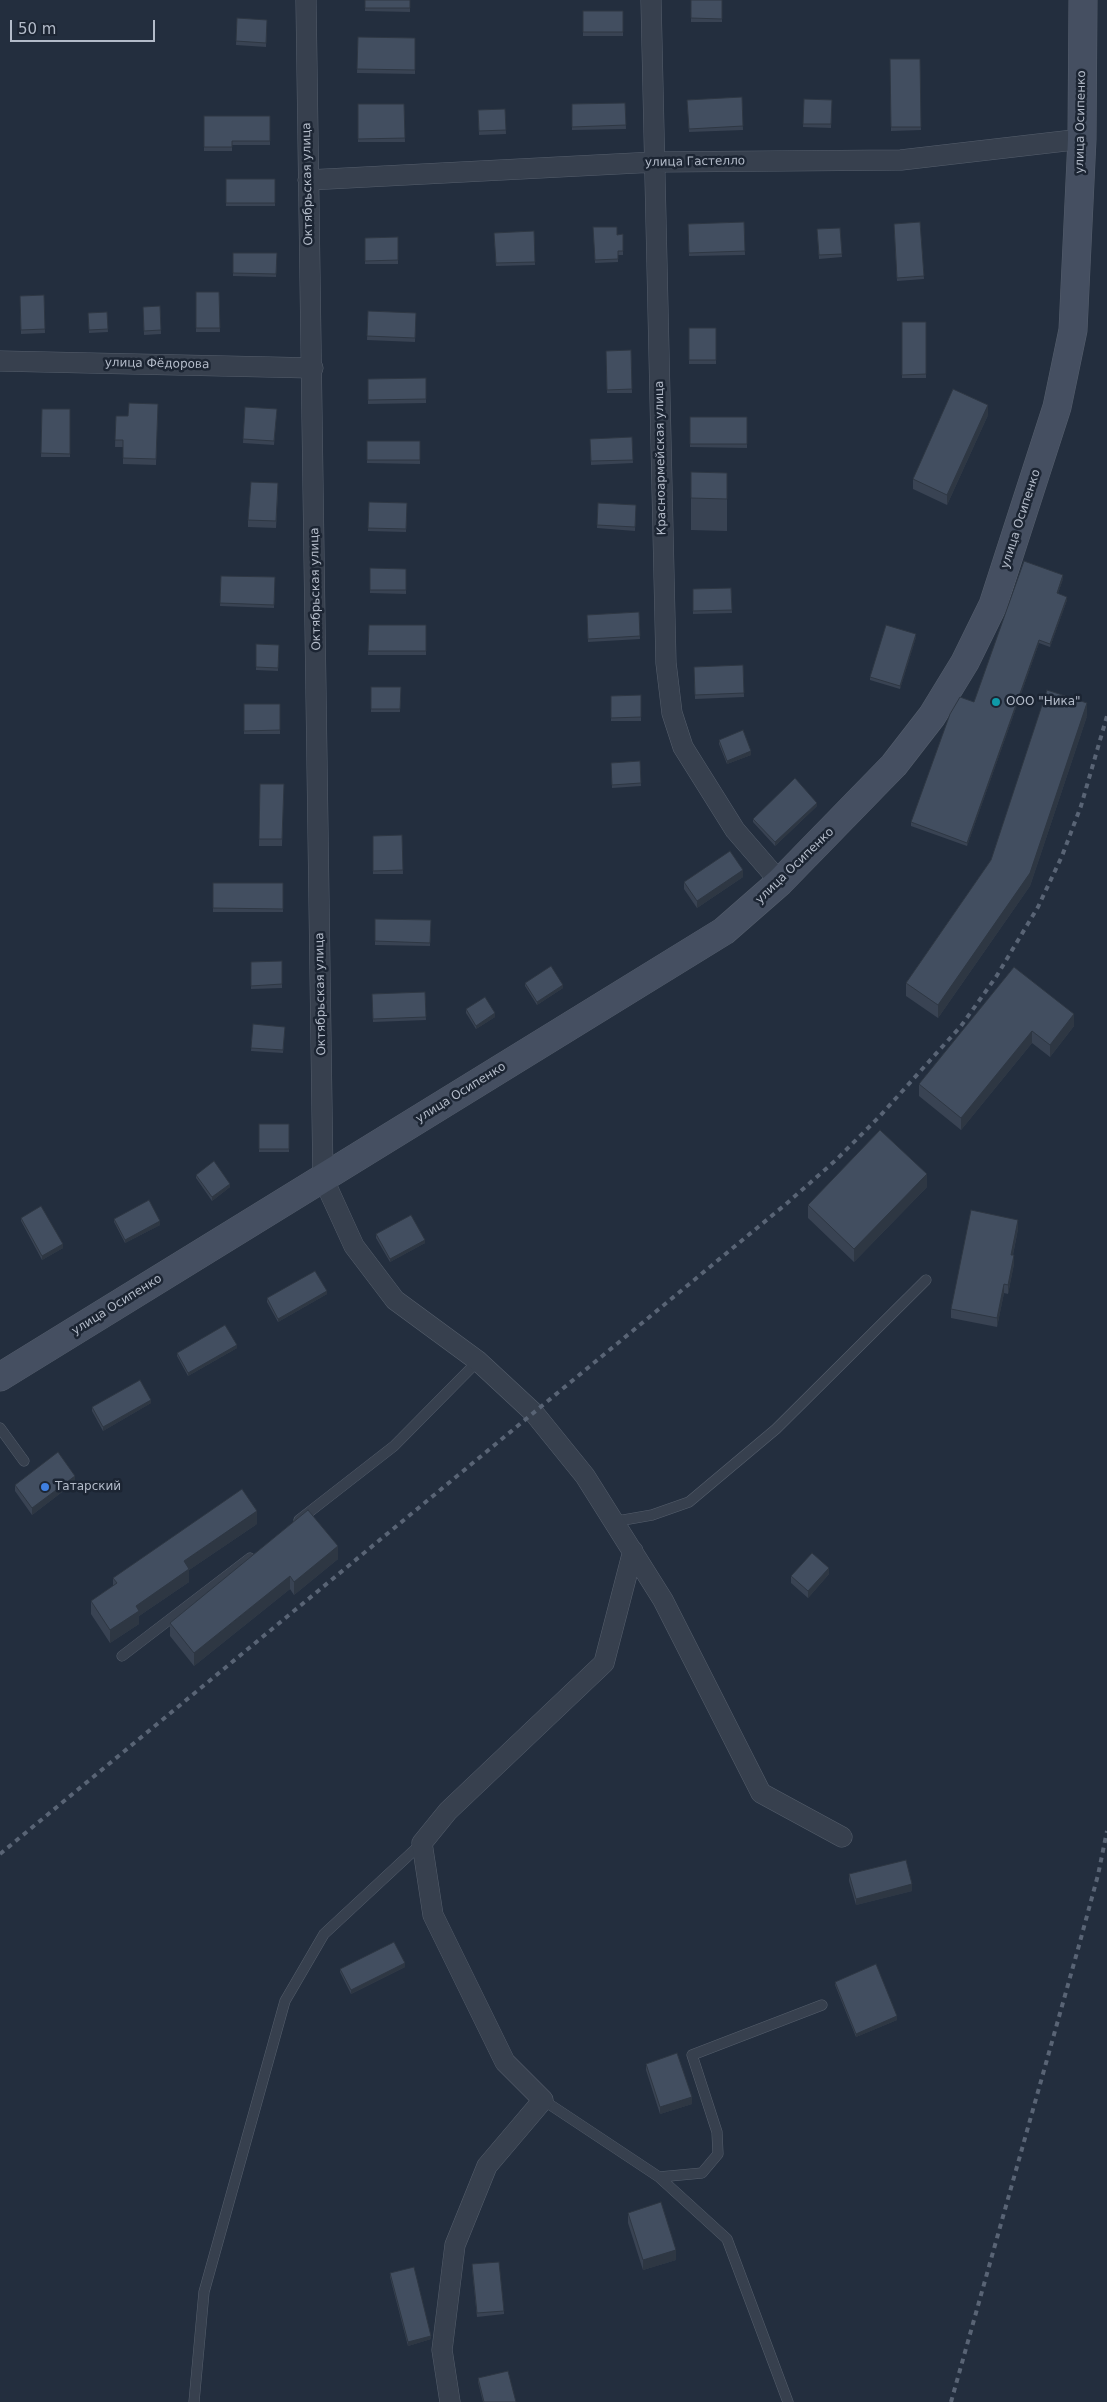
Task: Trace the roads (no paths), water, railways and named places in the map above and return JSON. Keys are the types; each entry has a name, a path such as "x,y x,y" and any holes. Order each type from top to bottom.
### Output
{"street":[{"name":"Октябрьская улица","path":"306,0 324,1178"},
{"name":"Красноармейская улица","path":"651,0 666,663 672,713 683,747 735,830 780,882"},
{"name":"улица Осипенко","path":"0,1377 724,931 780,882 894,765 932,716 965,662 993,605 1057,407 1073,330 1082,139 1082,0"},
{"name":"улица Гастелло","path":"308,180 655,162 901,160 1082,139"},
{"name":"улица Фёдорова","path":"0,361 313,368"},
{"path":"324,1178 354,1246 395,1300 478,1361 534,1413 585,1476 662,1600 761,1793 842,1837"},
{"path":"450,2402 442,2350 456,2246 486,2166 543,2100 504,2062 433,1915 422,1843 448,1810 604,1663 633,1551"}],"lane":[{"path":"612,1522 652,1515 689,1502 776,1429 926,1280"},
{"path":"293,1524 394,1446 478,1361"},
{"path":"0,1428 24,1461"},
{"path":"122,1656 262,1548"},
{"path":"194,2402 204,2292 285,2001 324,1934 422,1843"},
{"path":"659,2177 702,2173 718,2154 718,2132 692,2055 822,2005"},
{"path":"543,2100 659,2177 727,2239 788,2402"}],"railway":[{"path":"0,1854 786,1204 836,1160 879,1117 961,1026 996,977 1038,907 1062,856 1081,806 1107,716"},
{"path":"951,2402 1078,1949 1098,1875 1107,1831"}],"place":[{"name":"ООО \"Ника\"","path":"996,702"},
{"name":"Татарский","path":"45,1487"}]}
